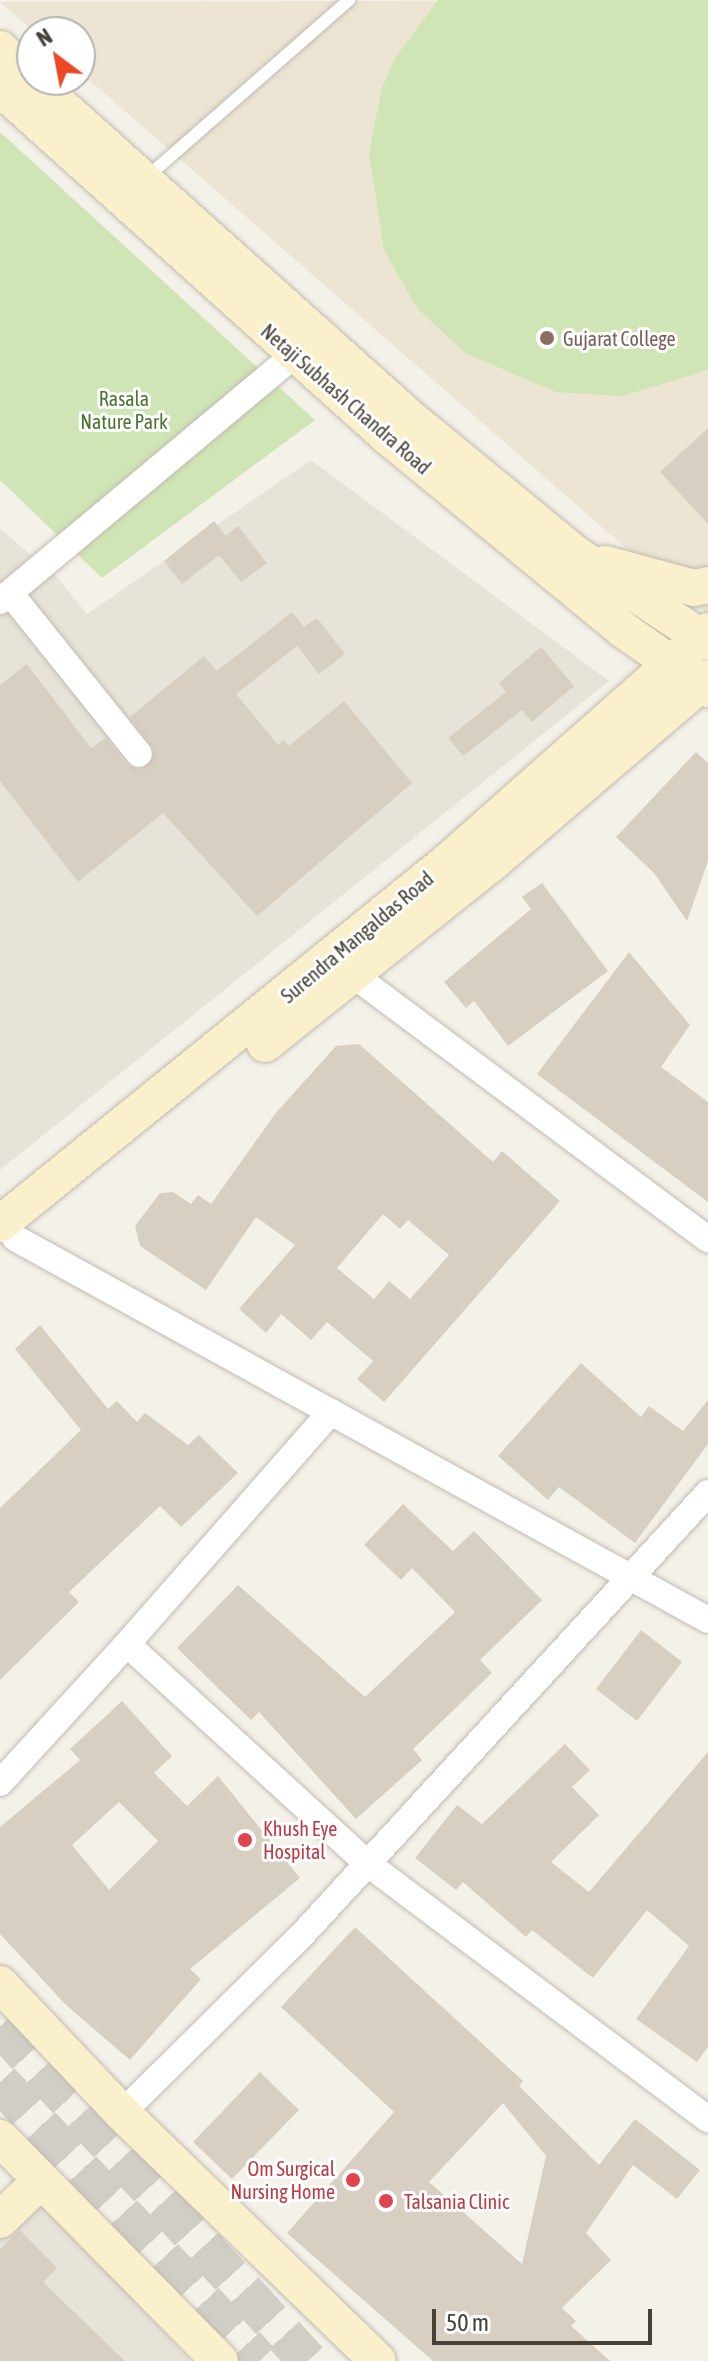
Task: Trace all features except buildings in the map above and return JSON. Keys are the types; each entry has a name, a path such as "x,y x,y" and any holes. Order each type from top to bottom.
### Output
{"main road":[{"name":"Netaji Subhash Chandra Road","path":"0,49 16,64"},
{"name":"Netaji Subhash Chandra Road","path":"0,88 294,355 697,679"},
{"name":"Netaji Subhash Chandra Road","path":"49,96 404,413 577,555 705,636"},
{"path":"577,555 694,588 708,585"},
{"name":"Surendra Mangaldas Road","path":"5,1237 697,679 705,636"},
{"path":"0,1984 122,2113 378,2361"},
{"path":"0,2138 39,2182 220,2361"},
{"path":"0,2220 39,2182"}],"street":[{"path":"139,754 5,597 294,355"},
{"path":"342,967 708,1239"},
{"path":"5,1237 708,1620"},
{"path":"0,1783 331,1412"},
{"path":"122,2113 368,1864 634,1579 708,1493"},
{"path":"127,1644 368,1864 708,2119"}],"lane":[{"path":"142,182 349,0"}],"shaded area":[{"name":"Gujarat College","path":"708,0 708,612 690,604 96,86 96,16 16,16 0,2"},
{"path":"311,460 609,681 0,1170 0,529 56,576 87,614"},
{"path":"38,2199 191,2361 0,2361 0,2237"}],"green space":[{"path":"438,0 708,0 708,370 622,396 556,392 465,353 417,308 384,250 369,153 382,88 395,58"},
{"name":"Rasala Nature Park","path":"0,132 315,420 102,578 0,480"}],"tunnel":[{"path":"0,2026 308,2361"},
{"path":"0,2082 259,2361"}],"place":[{"name":"Gujarat College","path":"547,338"},
{"name":"Khush Eye Hospital","path":"245,1840"},
{"name":"Om Surgical Nursing Home","path":"353,2180"},
{"name":"Talsania Clinic","path":"386,2201"}]}
